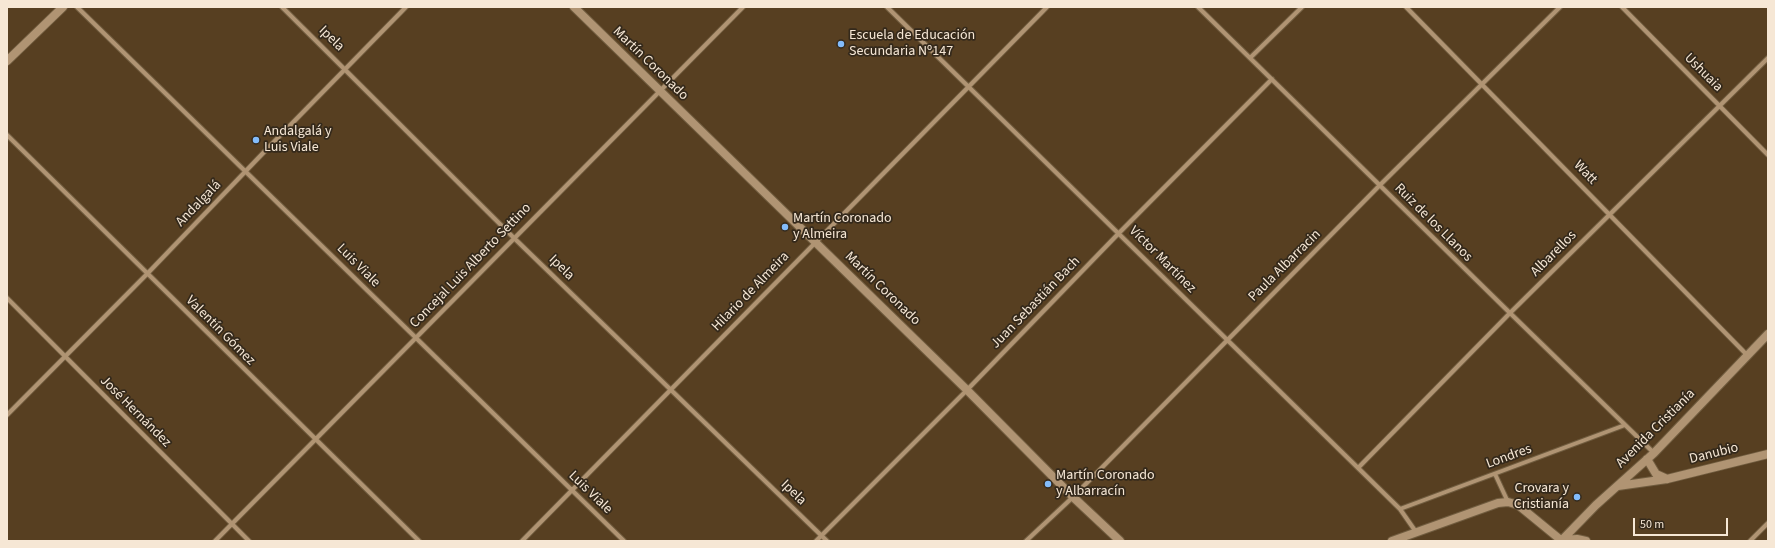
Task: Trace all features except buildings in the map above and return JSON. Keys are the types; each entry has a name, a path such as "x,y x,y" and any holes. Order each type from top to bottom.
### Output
{"street":[{"path":"7,61 63,7"},
{"name":"Luis Viale","path":"77,7 571,491 624,541"},
{"name":"Ipela","path":"282,7 345,68 514,238 827,541"},
{"name":"Andalgalá","path":"7,415 147,274 345,68 406,7"},
{"name":"Martín Coronado","path":"574,7 814,242 968,390 1120,541"},
{"name":"Concejal Luis Alberto Settino","path":"215,541 316,441 514,238 743,7"},
{"name":"Víctor Martínez","path":"887,7 1400,509 1416,532"},
{"name":"Hilario de Almeira","path":"522,541 814,242 1047,7"},
{"name":"Ruiz de los Llanos","path":"1198,7 1654,453"},
{"path":"1250,58 1302,7"},
{"name":"Watt","path":"1406,7 1747,355"},
{"name":"Paula Albarracin","path":"1026,541 1073,496 1380,185 1560,7"},
{"name":"Ushuaia","path":"1622,7 1768,155"},
{"name":"Albarellos","path":"1358,468 1510,313 1768,58"},
{"name":"Juan Sebastián Bach","path":"816,541 968,390 1119,233 1272,79"},
{"name":"Valentín Gómez","path":"7,135 419,541"},
{"name":"José Hernández","path":"7,298 249,541"},
{"name":"Avenida Cristianía","path":"1561,541 1654,453 1768,334"},
{"name":"Londres","path":"1400,509 1625,425"},
{"name":"Danubio","path":"1618,486 1667,480 1768,454"},
{"path":"1647,459 1656,474 1667,480"},
{"path":"1494,474 1508,502"},
{"path":"1392,541 1498,503 1508,502 1518,505 1561,541 1577,539 1586,541"},
{"path":"1750,541 1768,523"}],"place":[{"name":"Escuela de Educación Secundaria Nº147","path":"841,44"},
{"name":"Andalgalá y Luis Viale","path":"256,140"},
{"name":"Martín Coronado y Almeira","path":"785,227"},
{"name":"Martín Coronado y Albarracín","path":"1048,484"},
{"name":"Crovara y Cristianía","path":"1577,497"}]}
